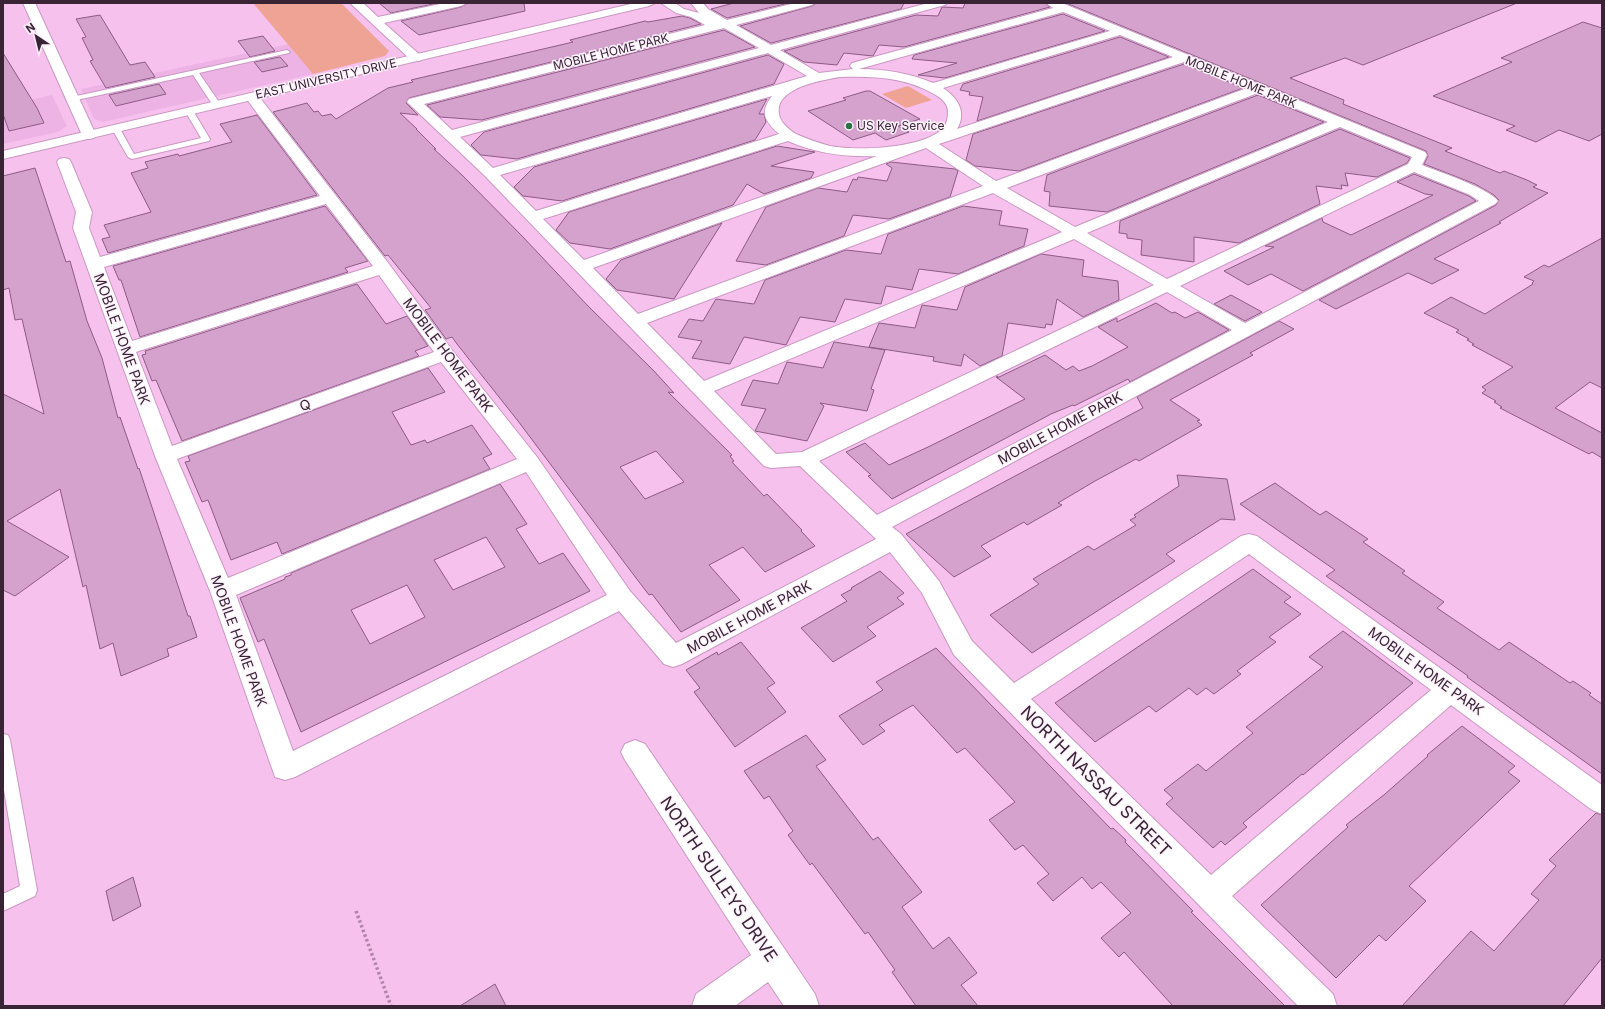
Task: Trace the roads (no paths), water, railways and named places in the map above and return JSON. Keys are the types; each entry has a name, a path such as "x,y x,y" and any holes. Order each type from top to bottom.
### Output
{"street":[{"path":"29,3 89,135"},
{"path":"356,3 416,58"},
{"path":"376,21 461,3"},
{"name":"EAST UNIVERSITY DRIVE","path":"3,155 649,3"},
{"path":"667,3 680,11 721,25"},
{"path":"697,3 721,25 764,51 805,81"},
{"name":"MOBILE HOME PARK","path":"451,135 414,102 808,3"},
{"path":"451,135 941,3"},
{"path":"490,173 1058,6"},
{"name":"MOBILE HOME PARK","path":"252,96 383,268 445,354 530,462 622,598 673,657 884,533 1245,330 1490,201 1475,192 1414,167 1420,155 1058,6"},
{"path":"933,87 1119,32"},
{"path":"580,267 928,143 1184,58"},
{"path":"840,74 878,74 913,80 933,87 948,97 956,109 955,122 945,133 928,143 902,150 871,153 840,152 819,147 789,136 774,123 771,109 778,96 805,81 840,74"},
{"path":"634,322 1257,88"},
{"path":"701,389 1339,122"},
{"path":"451,135 490,173 580,267 771,461 805,459 1414,167"},
{"path":"532,217 789,136"},
{"path":"928,143 994,187 1245,330"},
{"name":"MOBILE HOME PARK","path":"64,162 84,212 81,228 125,350 165,456 222,591 285,768 622,598"},
{"path":"94,264 330,198"},
{"path":"125,350 383,268"},
{"name":"Q","path":"165,456 445,354"},
{"name":"NORTH NASSAU STREET","path":"805,459 884,533 931,587 963,648 1321,1006"},
{"path":"222,591 530,462"},
{"name":"MOBILE HOME PARK","path":"1012,698 1249,542 1602,801"},
{"path":"1210,895 1450,690"},
{"name":"NORTH SULLEYS DRIVE","path":"635,752 803,1006"},
{"path":"708,1006 773,960"}],"lane":[{"path":"72,99 287,52"},
{"path":"195,72 217,105"},
{"path":"116,129 132,157 206,139 189,111"},
{"path":"3,740 29,890 3,904"}],"place":[{"name":"US Key Service","path":"849,126"}]}
